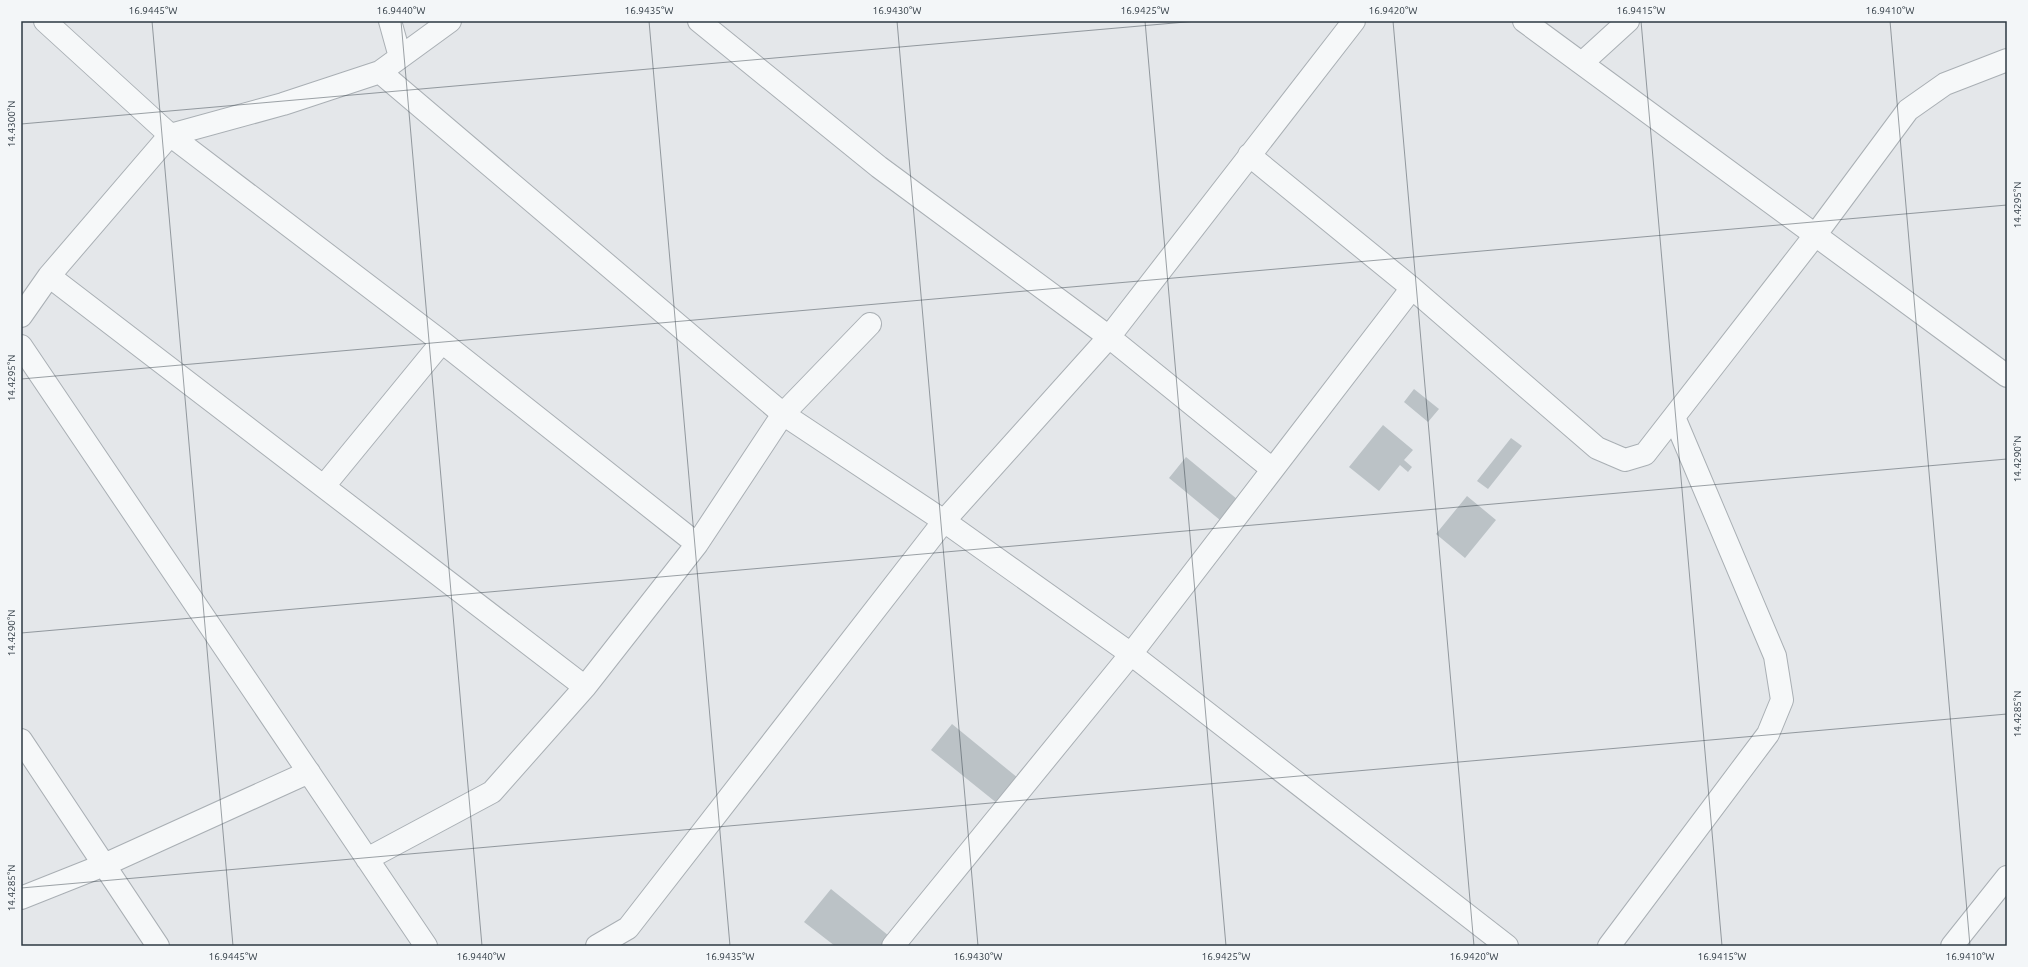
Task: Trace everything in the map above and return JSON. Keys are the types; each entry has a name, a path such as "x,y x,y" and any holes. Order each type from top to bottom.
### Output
{"street":[{"path":"45,21 170,135 442,342 698,544"},
{"path":"390,21 400,57"},
{"path":"21,316 49,276 170,135 283,104 380,72 450,21"},
{"path":"699,21 879,167 1109,337 1272,469"},
{"path":"597,946 628,928 944,521 1109,337 1354,21"},
{"path":"1524,21 1816,234 2007,376"},
{"path":"1582,63 1628,21"},
{"path":"1249,156 1412,288 1597,448 1625,460 1644,454 1674,417 1816,234 1908,110 1945,84 2007,60"},
{"path":"380,72 783,414 944,521 1131,654 1507,946"},
{"path":"49,276 585,687"},
{"path":"893,946 1131,654 1412,288"},
{"path":"367,858 492,792 585,687 698,544 783,414 870,324"},
{"path":"324,486 442,342"},
{"path":"21,346 426,946"},
{"path":"1609,946 1768,734 1782,700 1775,656 1674,417"},
{"path":"21,740 158,946"},
{"path":"21,898 104,865 309,772"},
{"path":"1952,946 2007,877"}],"building":[{"path":"1414,389 1439,409 1428,422 1404,402"},
{"path":"1383,425 1413,450 1404,460 1412,467 1408,472 1400,465 1379,491 1349,467"},
{"path":"1511,438 1522,446 1488,489 1477,481"},
{"path":"1186,457 1243,504 1226,525 1169,478"},
{"path":"1467,496 1496,520 1465,558 1436,534"},
{"path":"952,724 1024,783 1003,808 931,750"},
{"path":"831,889 894,940 890,946 835,946 804,922"}]}
